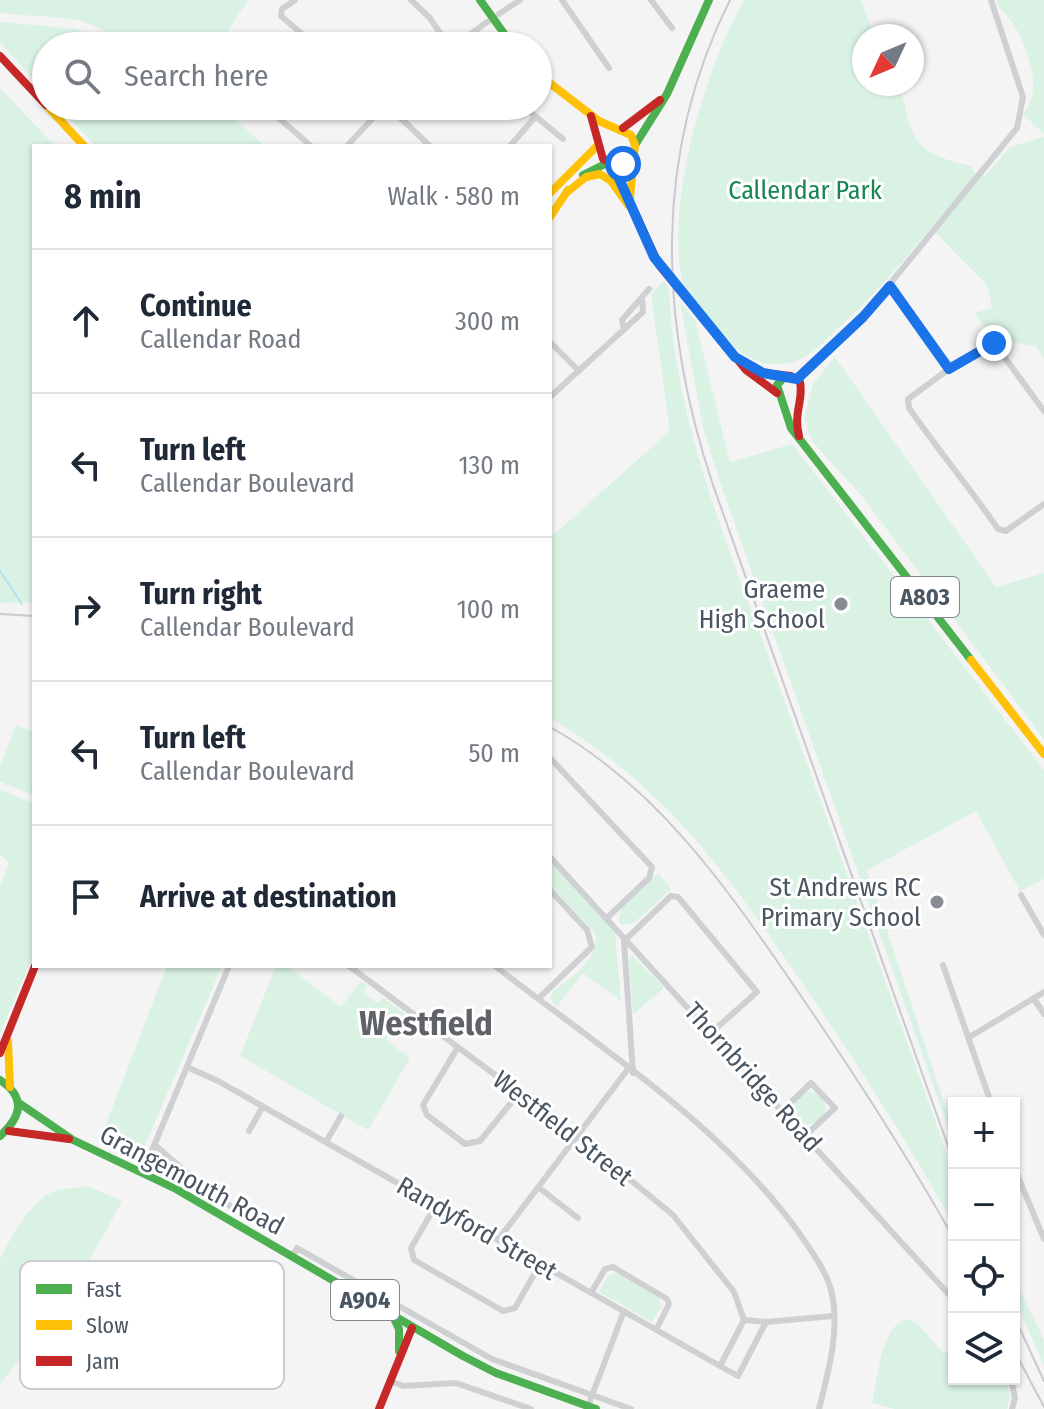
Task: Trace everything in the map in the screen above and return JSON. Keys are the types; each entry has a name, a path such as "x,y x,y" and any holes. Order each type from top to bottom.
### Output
{"main road":[{"path":"480,0 505,32"},
{"path":"635,145 667,94 709,0"},
{"path":"0,56 32,91"},
{"path":"552,85 589,114 631,135 635,145"},
{"path":"552,191 606,130 619,128 667,94"},
{"name":"A803","path":"589,114 599,156 610,164 654,257 735,357 756,380 778,395 786,420 802,443 946,623 1044,754"},
{"path":"59,120 82,144"},
{"name":"A803","path":"631,205 635,145"},
{"path":"552,214 566,193 597,166 623,164 632,157"},
{"path":"586,174 606,176 635,215"},
{"name":"A803","path":"735,357 763,373 797,379 802,392 795,400 796,426 802,443"},
{"path":"784,377 777,385 778,395 795,400"},
{"path":"0,1053 34,968"},
{"path":"8,1037 10,1087"},
{"path":"0,1080 10,1087 19,1103 15,1123 4,1134"},
{"name":"Grangemouth Road","path":"19,1103 73,1140 143,1172 485,1368 592,1408"},
{"name":"Grangemouth Road","path":"4,1134 73,1140"},
{"path":"394,1318 399,1329 399,1359"},
{"path":"379,1409 412,1328"}],"street":[{"path":"295,0 280,12 283,19 299,32"},
{"path":"411,0 443,32"},
{"path":"473,32 520,0"},
{"path":"562,0 609,68"},
{"path":"651,0 672,28"},
{"path":"797,379 863,317 890,286 1019,121 1023,97 991,0"},
{"path":"281,120 309,144"},
{"path":"349,144 372,120"},
{"path":"401,120 428,144"},
{"path":"512,144 532,120"},
{"path":"539,120 563,139"},
{"path":"890,286 949,369"},
{"path":"552,395 643,312 642,297 649,289"},
{"path":"1044,411 994,343 949,369 908,399 909,408 957,478 1002,531 1044,504"},
{"path":"552,344 579,371"},
{"path":"552,760 652,867 649,878 607,918"},
{"name":"Thornbridge Road","path":"552,859 948,1293"},
{"path":"538,999 592,947 587,930 552,892"},
{"path":"1021,895 1044,935"},
{"path":"498,1240 630,1071 625,938 669,897 678,897 757,992 712,1032"},
{"path":"943,965 989,1097"},
{"path":"143,1172 228,968"},
{"name":"Westfield Street","path":"352,968 577,1136 673,1215 734,1292 744,1320"},
{"path":"498,968 706,1131 769,1192 813,1253 832,1294 831,1351 819,1409"},
{"path":"968,1038 1044,992"},
{"path":"1034,999 1044,1014"},
{"path":"458,1047 423,1105 427,1115 465,1144 480,1141 519,1093"},
{"name":"Randyford Street","path":"187,1067 263,1106 720,1366"},
{"path":"783,1110 811,1083 835,1108 806,1135"},
{"path":"249,1131 263,1106"},
{"path":"326,1142 341,1116"},
{"name":"Grangemouth Road","path":"155,1145 205,1189 241,1213"},
{"path":"1015,1169 1044,1239"},
{"path":"538,1187 578,1218"},
{"path":"436,1205 411,1248 414,1260 503,1311 515,1308 540,1264"},
{"name":"Grangemouth Road","path":"292,1257 297,1248 492,1359 631,1409"},
{"path":"591,1293 605,1269 613,1267 667,1299 669,1304 656,1330"},
{"path":"592,1408 591,1396 624,1311"},
{"path":"766,1322 738,1376 720,1366 744,1320 766,1322 833,1316"},
{"path":"530,1385 534,1375"},
{"path":"390,1381 403,1386 456,1383 531,1409"},
{"path":"1012,1385 1015,1398 1012,1409"}],"green space":[{"path":"0,0 248,0 227,32 104,32 65,18 0,12"},
{"name":"Callendar Park","path":"744,0 861,0 870,24 852,24 852,96 903,96 912,131 926,149 971,166 975,173 985,176 1010,147 1044,137 1044,359 1036,346 1000,338 987,329 974,313 992,308 987,285 931,228 861,307 819,347 798,360 778,364 757,361 739,350 698,308 684,288 679,256 683,180 702,101 729,29"},
{"path":"996,0 1044,0 1044,134 1023,114 1032,93 1029,57 1012,22"},
{"path":"0,22 82,32 32,32 32,78 0,42"},
{"path":"0,88 53,144 32,144 32,602 0,603"},
{"path":"71,120 236,120 263,144 94,144"},
{"path":"664,281 669,288 673,339 682,390 708,489 948,1157 948,1215 850,1055 728,879 666,808 632,776 552,719 552,536 670,431 651,294"},
{"name":"Graeme High School","path":"680,301 695,321 730,462 792,444 1044,770 1044,879 1020,891 976,811 867,870 948,1115 948,1127 721,485 703,428"},
{"path":"835,357 996,587 1044,573 1044,739 861,495 812,441 804,419 813,384"},
{"path":"16,725 32,731 32,794 0,782 0,766"},
{"path":"0,790 32,802 32,959 0,1033 0,886 9,863 0,854"},
{"path":"552,863 615,933 621,1001 583,973 556,1007 550,997 590,959 596,942 595,933 552,887"},
{"path":"658,873 671,889 634,923 622,925 619,921 621,909"},
{"path":"632,955 664,988 633,1014 629,959"},
{"path":"166,968 221,968 142,1152 137,1155 101,1137"},
{"path":"275,968 290,968 341,1007 361,981 367,985 364,993 377,1003 384,998 405,1014 386,1040 410,1058 368,1130 240,1056"},
{"path":"810,1092 821,1097 826,1108 821,1119 810,1124 799,1119 794,1108 799,1097"},
{"path":"87,1186 122,1201 88,1261 20,1261 20,1359 0,1384 0,1260 30,1210 55,1191"},
{"path":"616,1273 659,1298 661,1307 652,1322 599,1292 608,1276"},
{"path":"1020,1290 1044,1340 1044,1365 1020,1311"},
{"path":"906,1319 916,1322 944,1354 948,1350 948,1385 1007,1385 1010,1396 1007,1409 895,1409 872,1403 885,1343 897,1324"}],"waterway":[{"path":"0,571 22,604"}],"railway":[{"path":"730,0 705,59 687,119 676,179 672,240 674,302 682,363 695,424 713,485 948,1146"},
{"path":"0,614 32,616"},
{"path":"552,728 590,752 660,812 720,882 861,1085 948,1229"},
{"path":"1020,1329 1044,1381"},
{"path":"1020,1361 1044,1407"}],"traffic: fast":[{"path":"480,0 503,32"},
{"path":"635,145 667,94 709,0"},
{"path":"583,175 607,163"},
{"path":"784,377 777,385 791,428 971,660"},
{"path":"0,1080 14,1094 18,1108 13,1122 0,1136"},
{"path":"19,1103 73,1140 176,1189 463,1356 496,1373 596,1409"},
{"path":"394,1318 399,1329 399,1351"}],"traffic: slow":[{"path":"552,85 599,121 631,135 635,145 630,198"},
{"path":"60,120 82,144"},
{"path":"552,191 597,146"},
{"path":"566,193 586,177 600,174 611,181 628,205"},
{"path":"552,214 568,190"},
{"path":"971,660 1044,754"},
{"path":"8,1041 10,1087"}],"traffic: jam":[{"path":"0,56 32,90"},
{"path":"623,128 660,100"},
{"path":"591,116 603,159 617,165 632,157"},
{"path":"613,165 659,265 746,370 777,393"},
{"path":"741,361 763,373 791,376 800,382 799,436"},
{"path":"0,1053 34,968"},
{"path":"9,1131 69,1139"},
{"path":"379,1409 412,1328"}],"place":[{"name":"Graeme High School","path":"841,604"},
{"name":"St Andrews RC Primary School","path":"937,902"}],"district":[{"name":"Westfield","path":"426,1023"}],"route":[{"path":"623,164 613,165 654,257 735,357 763,373 797,379 863,317 890,286 949,369 994,343"}]}
